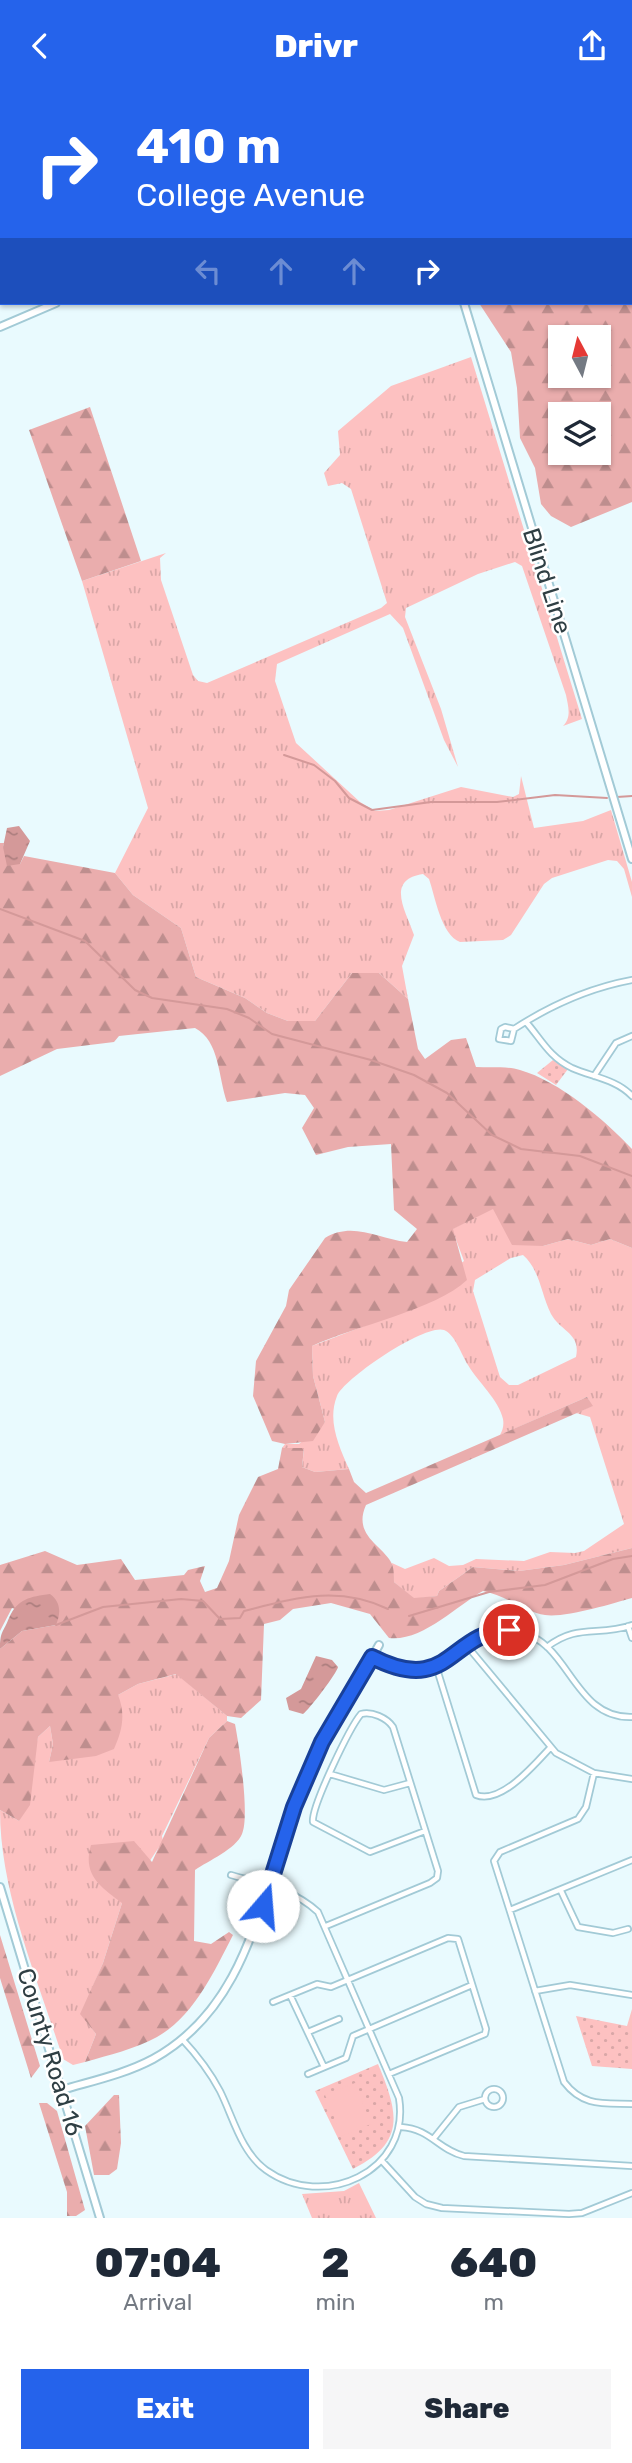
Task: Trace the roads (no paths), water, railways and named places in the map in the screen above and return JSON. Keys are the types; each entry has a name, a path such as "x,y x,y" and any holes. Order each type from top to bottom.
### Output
{"street":[{"path":"0,327 51,305"},
{"name":"Blind Line","path":"465,305 632,859"},
{"path":"514,1029 534,1015 602,985 632,980"},
{"path":"526,1022 552,1055 632,1095"},
{"path":"594,1076 616,1043 632,1036"},
{"path":"547,1647 568,1633 630,1626 632,1638"},
{"path":"372,1657 393,1668 410,1671 436,1667 483,1634 509,1630 531,1635 547,1647 587,1700 610,1715 632,1717"},
{"path":"62,2090 132,2069 161,2054 204,2019 237,1972 270,1886 294,1807 322,1742 379,1645"},
{"path":"468,1647 550,1748 565,1761 594,1773 632,1779"},
{"path":"436,1667 476,1795 486,1797 519,1781 550,1748"},
{"path":"326,1926 437,1878 438,1871 393,1727 385,1719 364,1713 357,1720 330,1774 313,1814 313,1822 370,1852 425,1831"},
{"path":"594,1773 586,1807 578,1819 496,1855 494,1861 559,2071 568,2088 582,2100 591,2103 632,2104"},
{"path":"330,1774 384,1790 410,1783"},
{"path":"510,1910 632,1860"},
{"path":"182,2038 207,2069 246,2149 265,2170 287,2181 326,2187 347,2181 382,2161 401,2127 399,2098 390,2074 318,1912 304,1899 231,1875"},
{"name":"County Road 16","path":"0,1887 100,2218"},
{"path":"561,1891 578,1927 613,1933 628,1929"},
{"path":"273,2002 317,1984 331,1987 454,1937 458,1939 486,2029 485,2034 390,2074"},
{"path":"307,2074 346,2058 351,2037 472,1985"},
{"path":"534,1991 570,1985 632,1995"},
{"path":"290,1995 324,2067"},
{"path":"307,2032 339,2019"},
{"path":"491,2089 499,2090 503,2096 497,2106 488,2105 485,2099 486,2093 491,2089"},
{"path":"434,2138 460,2107 485,2099"},
{"path":"401,2127 422,2130 446,2149 464,2157 632,2166"},
{"path":"382,2161 415,2197 442,2208 582,2213 632,2193"}],"water":[{"path":"19,826 30,841 20,864 7,866 3,847 7,828"},
{"path":"50,1594 59,1608 56,1625 22,1631 0,1649 2,1632 16,1606 31,1598"},
{"path":"316,1656 332,1660 338,1667 303,1714 289,1710 286,1698 301,1689"}],"waterway":[{"path":"284,755 314,765 335,781 349,798 372,810 431,802 497,802 555,795 607,798"},
{"path":"617,797 632,796"},
{"path":"0,909 85,941 135,990 152,998 227,1009 249,1018 272,1034 371,1060 414,1075 447,1093 492,1135 521,1149 580,1156 632,1176"},
{"path":"409,1616 489,1592 545,1585 613,1559 632,1556"},
{"path":"56,1625 103,1607 181,1599 203,1601 220,1619 240,1618 244,1611 316,1596 351,1597 388,1609"}]}
